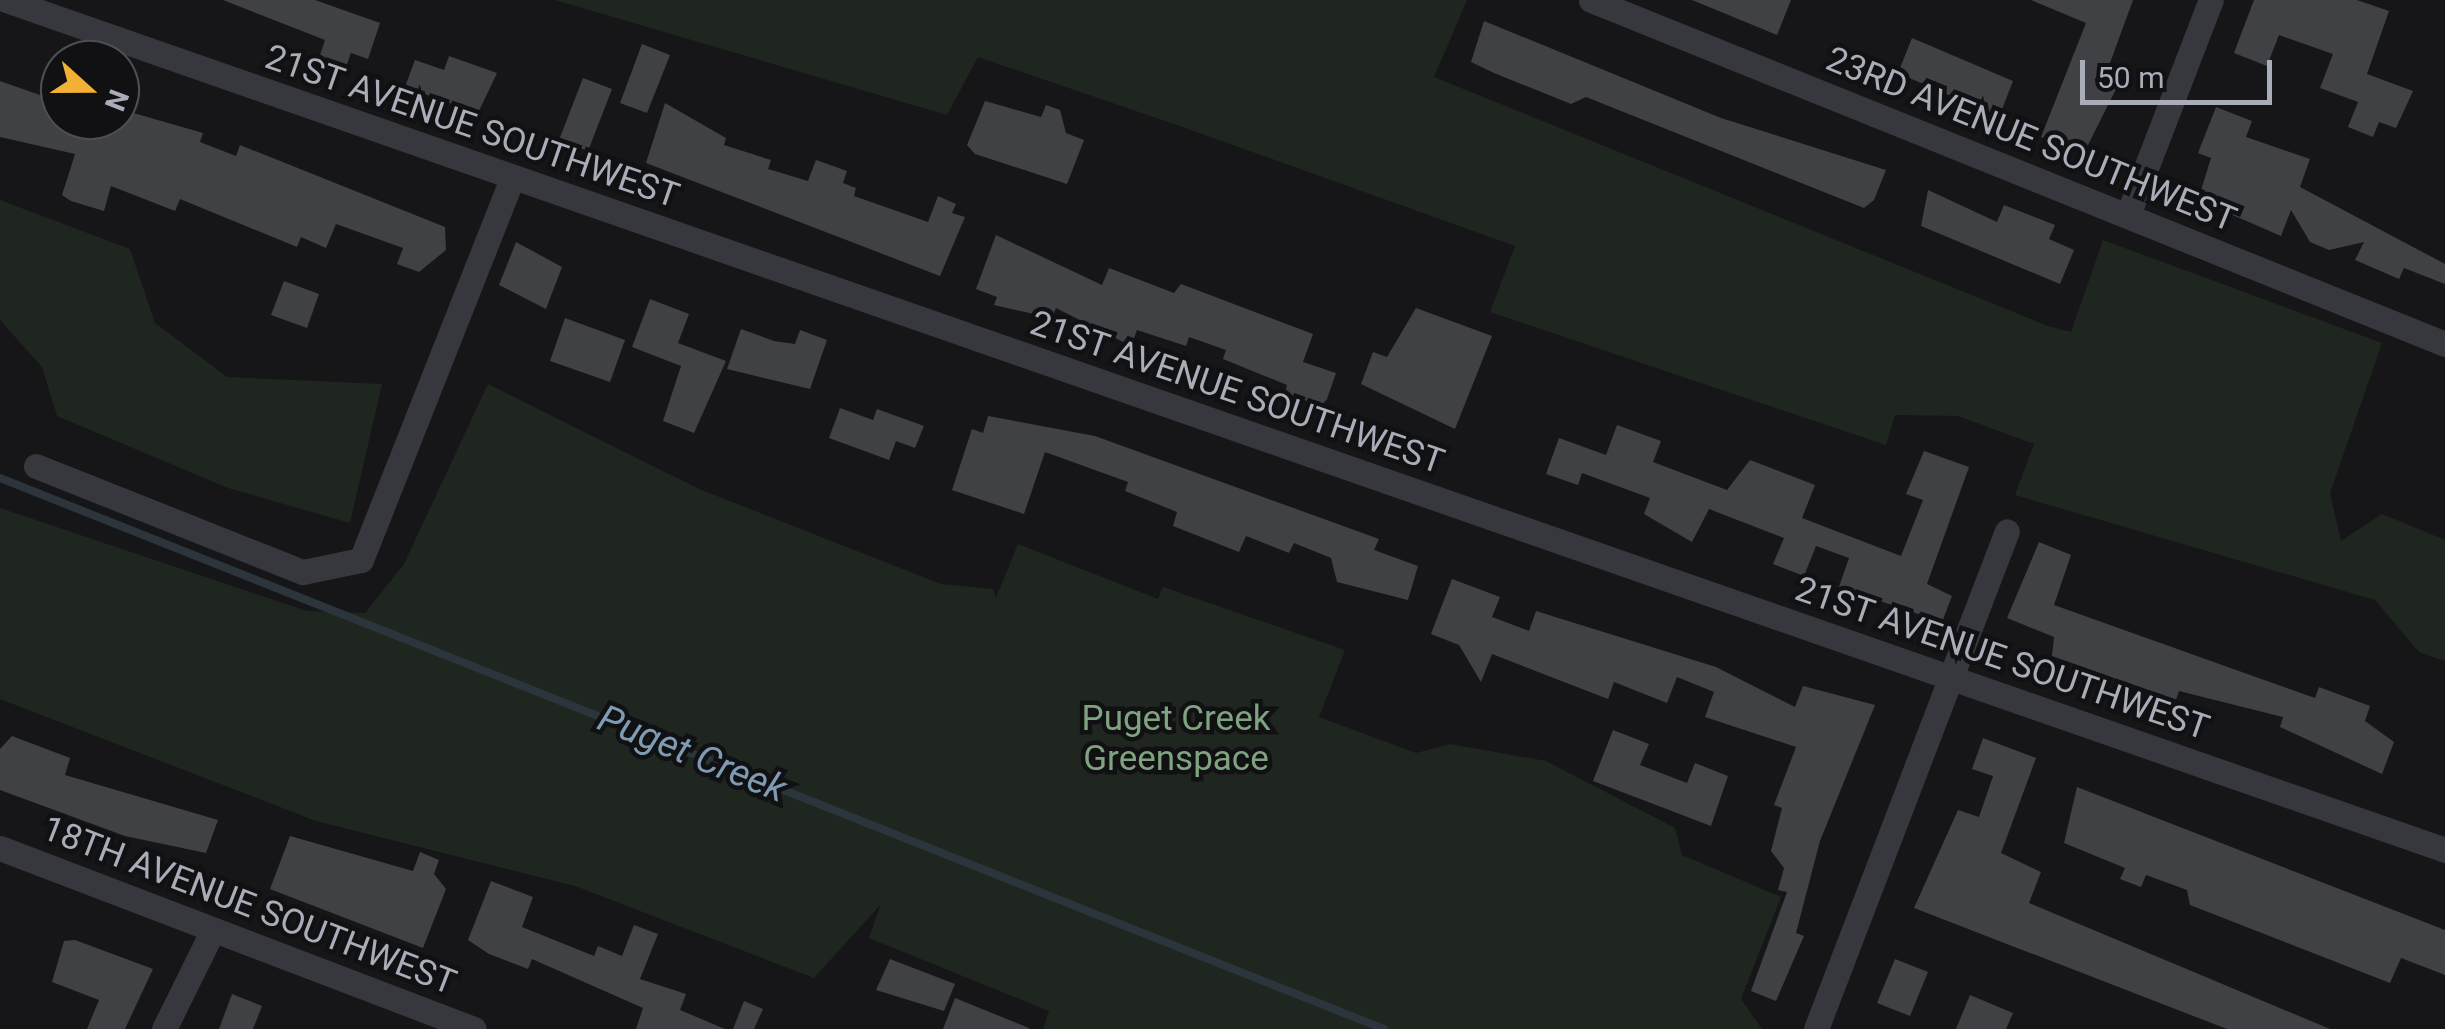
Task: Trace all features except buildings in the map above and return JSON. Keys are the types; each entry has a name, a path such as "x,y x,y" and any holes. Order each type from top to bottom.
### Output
{"street":[{"name":"21ST AVENUE SOUTHWEST","path":"6,0 2445,850"},
{"name":"23RD AVENUE SOUTHWEST","path":"1591,0 2128,212 2445,344"},
{"path":"2128,212 2212,0"},
{"path":"36,466 303,572 361,560 512,178"},
{"path":"1816,1029 2007,531"},
{"name":"18TH AVENUE SOUTHWEST","path":"0,848 474,1029"},
{"path":"164,1029 212,932"}],"green space":[{"path":"555,0 1467,0 1434,77 2048,326 2071,332 2103,240 2382,343 2330,493 2341,541 2382,514 2445,540 2445,661 2419,652 2375,600 2015,495 2034,444 1958,416 1895,415 1886,445 1490,312 1515,246 1174,124 978,57 947,115"},
{"path":"0,200 130,249 155,323 227,377 382,384 350,523 228,488 57,416 42,367 0,320"},
{"name":"Puget Creek Greenspace","path":"488,384 699,489 941,584 993,589 996,598 1018,544 1158,599 1163,587 1345,650 1319,717 1416,753 1450,744 1546,761 1675,828 1682,855 1781,897 1741,999 1762,1029 1043,1029 1049,1011 869,938 881,904 814,978 575,886 316,821 0,699 0,508 307,611 365,613 404,564"}],"waterway":[{"name":"Puget Creek","path":"0,478 1384,1029"}]}
